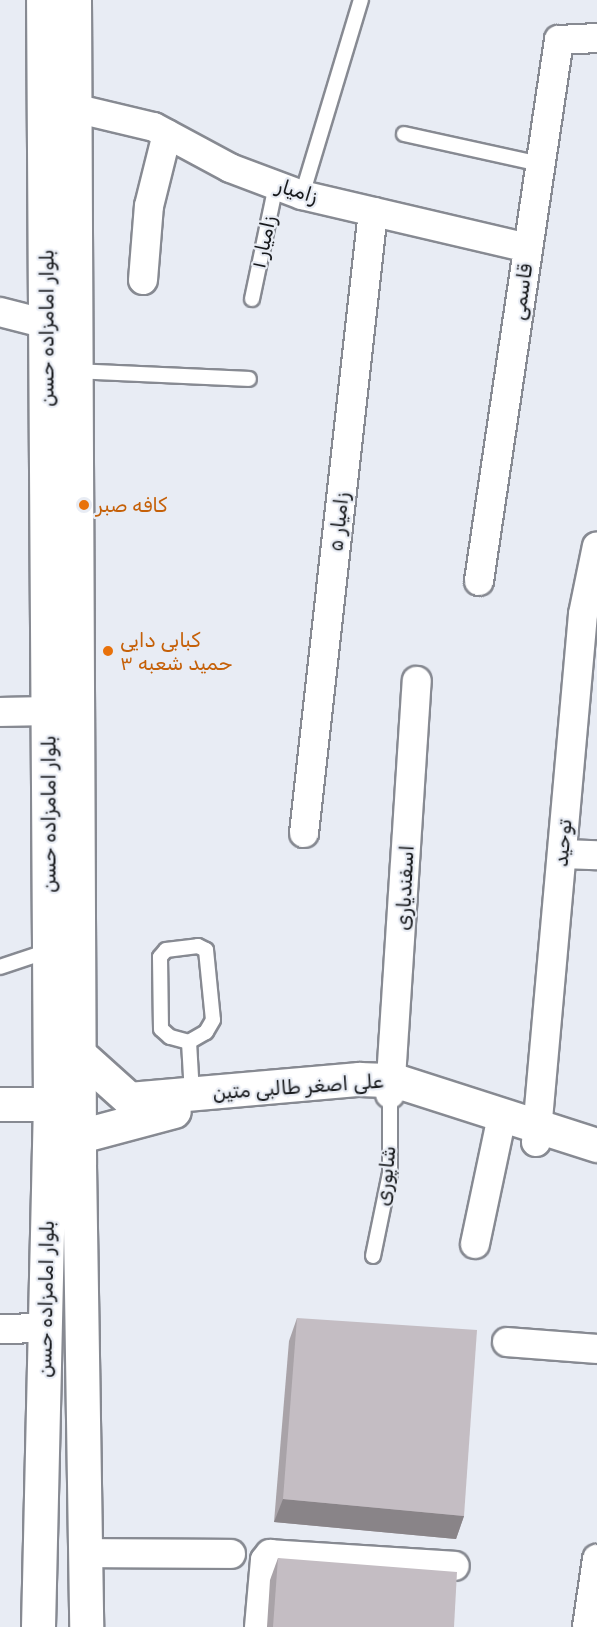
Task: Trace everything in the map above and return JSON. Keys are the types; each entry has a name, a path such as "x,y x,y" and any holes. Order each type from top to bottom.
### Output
{"main road":[{"name":"بلوار امامزاده حسن","path":"43,0 47,324 61,442 79,1054 86,1627"},
{"name":"بلوار امامزاده حسن","path":"38,1627 50,1104 49,711 61,442 75,371 74,0"},
{"name":"علی اصغر طالبی متین","path":"79,1054 129,1099 359,1079 392,1087 537,1133 597,1145"},
{"name":"علی اصغر طالبی متین","path":"80,1136 198,1106 360,1092 392,1087 500,1130 537,1133 597,1163"},
{"path":"0,1104 50,1104"}],"street":[{"name":"قاسمی","path":"479,581 559,40 597,38"},
{"name":"زامیار","path":"74,108 154,127 230,168 289,190 528,248"},
{"path":"143,280 149,207 167,134"},
{"name":"زامیار ۵","path":"304,833 374,212"},
{"path":"0,312 47,324"},
{"name":"توحید","path":"537,1133 583,614 597,546"},
{"name":"اسفندیاری","path":"392,1087 417,681"},
{"path":"0,712 49,711"},
{"path":"562,854 597,855"},
{"path":"475,1244 500,1130"},
{"path":"0,1329 45,1328"},
{"path":"507,1342 597,1349"},
{"path":"84,1554 231,1554"},
{"path":"259,1627 265,1560 270,1554 454,1566"},
{"path":"587,1627 597,1559"}],"lane":[{"name":"زامیار ۱","path":"252,299 289,190 361,0"},
{"path":"404,134 541,164"},
{"path":"75,371 249,379"},
{"path":"198,946 206,950 213,1020 206,1032 189,1042 170,1037 161,1029 160,957 166,950 198,946"},
{"path":"0,967 50,950"},
{"path":"189,1042 192,1094"},
{"name":"شاپوری","path":"373,1256 390,1173 392,1087"}],"building":[{"path":"297,1318 477,1330 464,1516 283,1499"},
{"path":"278,1558 457,1572 454,1627 273,1627"}],"place":[{"name":"کافه صبر","path":"84,505"},
{"name":"کبابی دایی حمید شعبه ۳","path":"108,651"}]}
